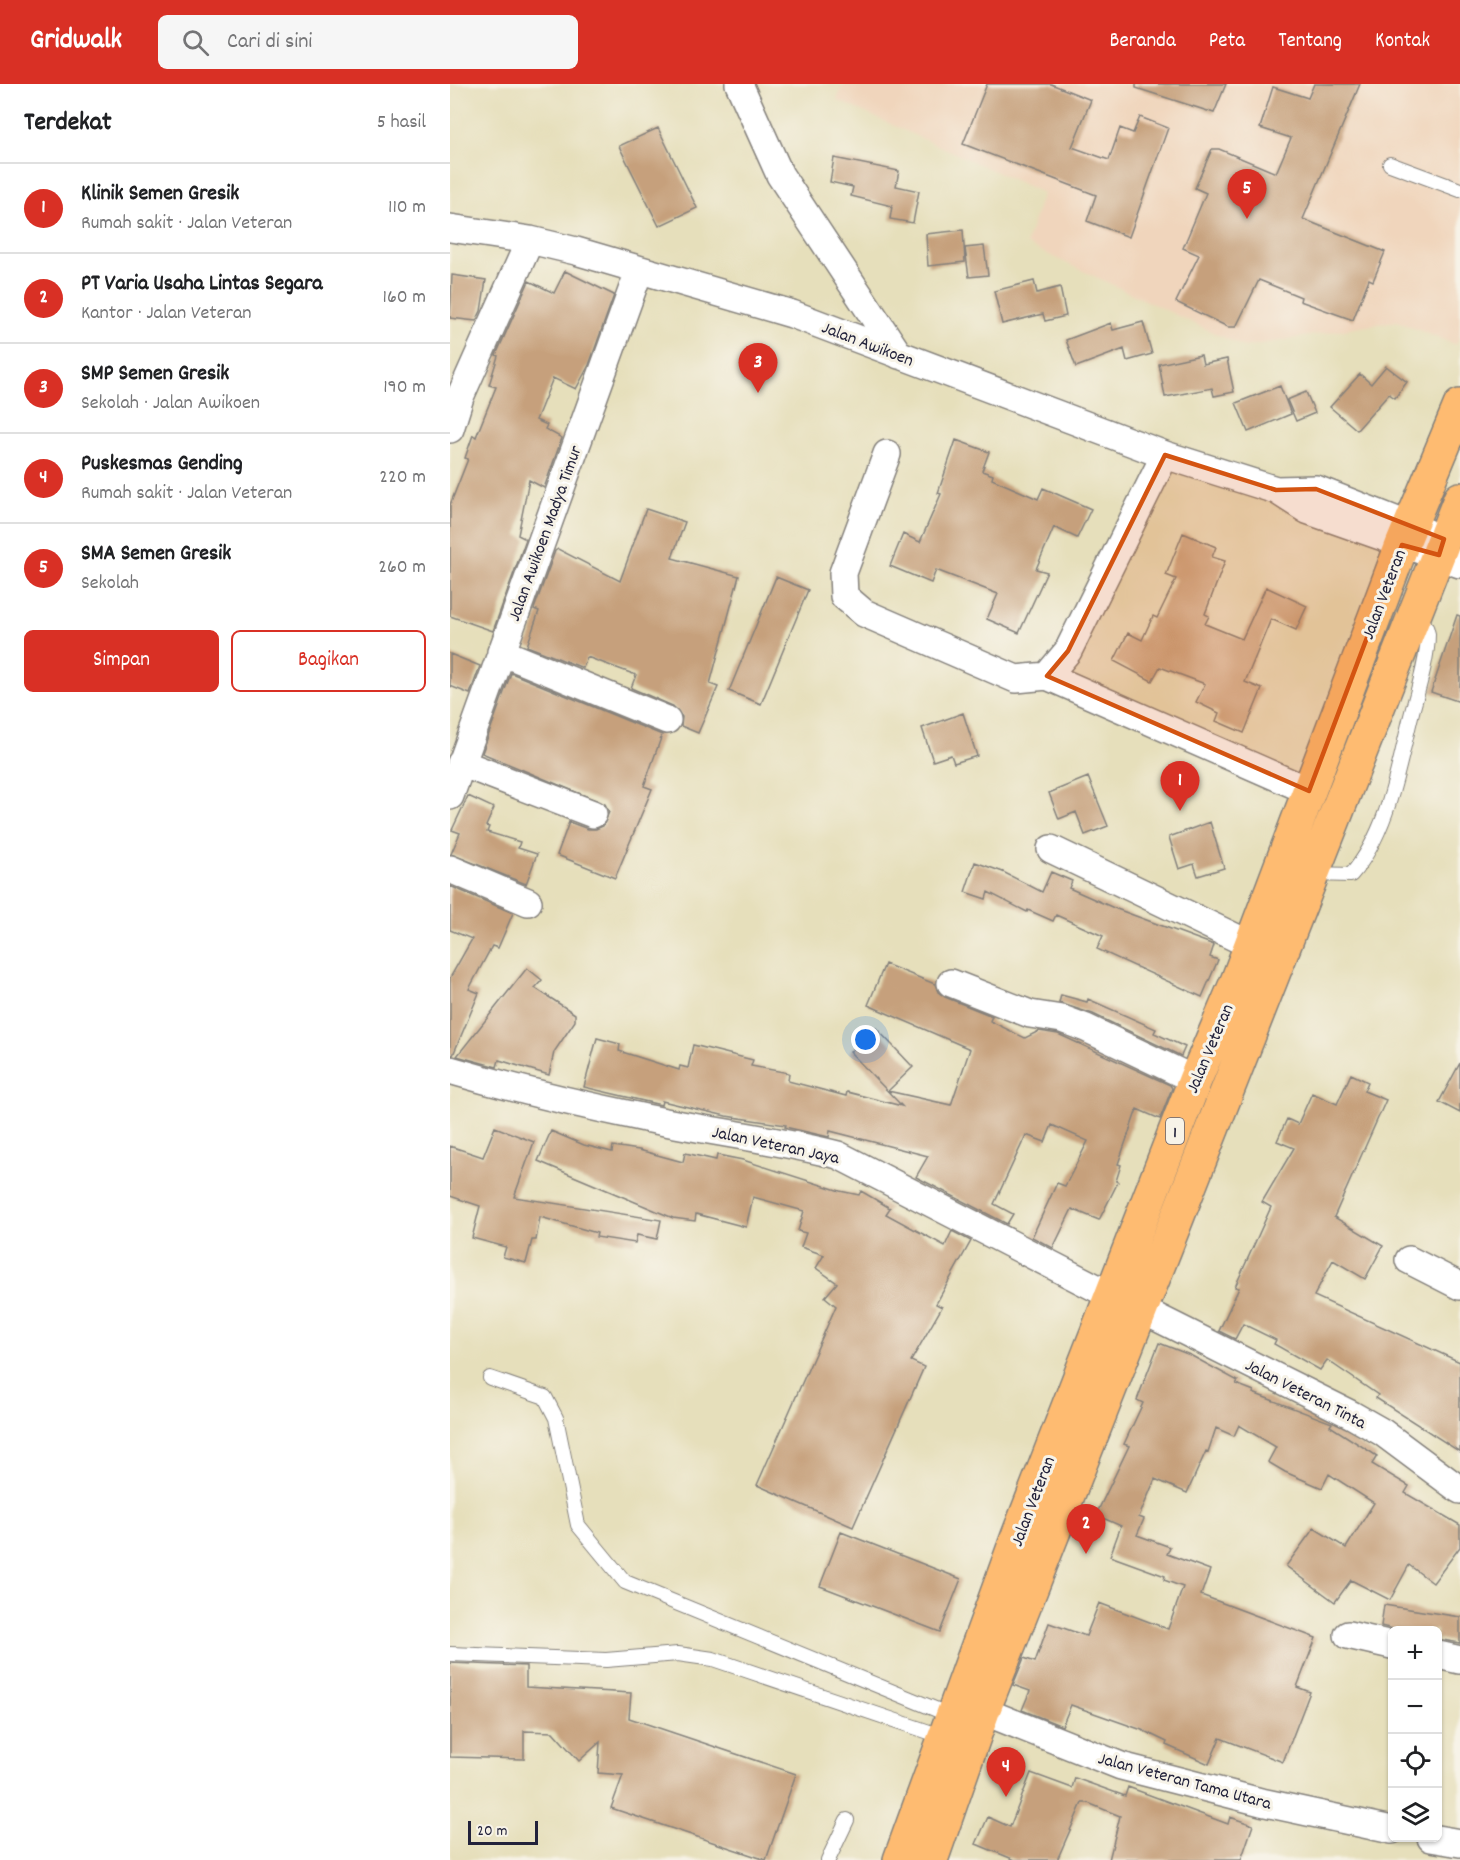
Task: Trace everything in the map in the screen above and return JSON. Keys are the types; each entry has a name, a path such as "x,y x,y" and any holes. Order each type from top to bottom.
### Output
{"highway":[{"name":"Jalan Veteran","path":"930,1860 961,1722 1018,1536 1195,1080 1251,945 1406,535 1460,406"},
{"name":"Jalan Veteran","path":"900,1860 1142,1310 1314,874 1404,684 1415,613 1448,553 1460,499"}],"street":[{"path":"739,84 780,175 899,355"},
{"name":"Jalan Awikoen","path":"450,228 530,240 792,314 1165,455 1276,490 1307,510 1406,535 1448,553"},
{"path":"450,429 460,397 530,240"},
{"name":"Jalan Awikoen Madya Timur","path":"450,796 639,271"},
{"path":"887,454 843,573 844,596 864,613 1016,679 1047,676 1309,791"},
{"path":"1047,676 1068,651 1165,455"},
{"path":"501,652 667,720"},
{"path":"461,764 593,814"},
{"path":"1051,849 1251,945"},
{"path":"450,869 528,902"},
{"path":"951,983 1030,1014 1062,1019 1086,1028 1195,1080"},
{"name":"Jalan Veteran Jaya","path":"450,1070 509,1087 637,1117 838,1155 1112,1296"},
{"path":"1409,1260 1460,1286"},
{"name":"Jalan Veteran Tinta","path":"1142,1310 1362,1420 1382,1432 1460,1491"},
{"path":"1348,1635 1388,1644"},
{"path":"1442,1656 1460,1660"},
{"name":"Jalan Veteran Tama Utara","path":"961,1722 1261,1802 1388,1829"},
{"path":"1442,1840 1460,1843"}],"lane":[{"path":"1390,164 1460,190"},
{"path":"1314,874 1351,875 1365,859 1387,810 1404,684"},
{"path":"490,1378 545,1397 556,1418 578,1525 625,1582 961,1722"},
{"path":"450,1654 606,1660 678,1654 713,1659 961,1722"},
{"path":"828,1860 847,1820"}],"highlighted area":[{"path":"1165,455 1276,490 1316,489 1444,539 1439,555 1402,545 1309,791 1047,676 1068,651"}],"shaded area":[{"path":"843,84 1460,84 1460,336 1456,345 1396,321 1244,347 1026,244 1043,193 837,100"}],"building":[{"path":"987,84 1051,84 1091,100 1072,147 1109,160 1120,128 1133,133 1140,117 1168,128 1129,237 1087,221 1096,195 963,144"},
{"path":"1136,84 1226,84 1214,113 1136,88"},
{"path":"1314,84 1360,84 1303,219 1385,252 1373,281 1369,279 1353,320 1300,301 1301,297 1259,280 1236,327 1228,327 1176,302 1199,255 1183,248 1206,193 1195,188 1212,149 1219,149 1276,173 1291,138 1260,128 1273,87 1308,98"},
{"path":"658,128 697,208 659,226 619,146"},
{"path":"834,158 899,171 896,186 919,191 913,223 890,219 892,206 851,196 853,187 830,182"},
{"path":"963,230 965,262 928,266 926,234"},
{"path":"984,246 988,275 969,277 965,248"},
{"path":"565,271 614,295 589,365 576,389 553,378 536,420 547,425 545,429 562,438 544,488 529,480 518,535 526,539 493,631 450,616 450,505 468,459 465,458 473,435 476,437 496,387 489,385 498,356 496,355 529,281 554,293"},
{"path":"452,275 486,280 481,311 476,321 450,318"},
{"path":"1034,281 1037,293 1060,287 1066,316 1045,321 1043,314 1002,324 994,291"},
{"path":"1143,322 1152,354 1127,361 1124,349 1076,367 1066,340 1111,323 1113,330"},
{"path":"1201,355 1203,364 1227,359 1234,392 1214,396 1212,388 1165,397 1159,364"},
{"path":"1386,366 1407,382 1395,398 1389,394 1357,430 1330,407 1360,374 1371,384"},
{"path":"1280,386 1291,414 1248,432 1236,403"},
{"path":"1306,392 1315,413 1296,421 1287,400"},
{"path":"956,440 989,452 982,471 993,475 992,479 1038,499 1043,488 1091,509 1077,538 1054,527 1036,569 1047,572 1019,633 987,619 998,594 936,570 931,583 890,566 903,534 920,542 941,494 938,493"},
{"path":"646,509 685,522 672,558 739,576 710,684 718,687 698,733 681,726 682,717 673,706 631,688 636,675 587,657 583,668 527,646 539,611 534,609 555,551 558,549 620,581"},
{"path":"1183,533 1216,547 1212,557 1225,561 1205,614 1209,616 1205,624 1242,639 1266,587 1307,606 1296,630 1271,619 1245,682 1262,689 1244,733 1216,721 1219,713 1196,702 1205,684 1160,667 1152,681 1114,661 1128,633 1142,640 1153,616 1157,618 1176,579 1166,575"},
{"path":"776,577 808,590 761,704 729,691"},
{"path":"1457,615 1460,616 1460,702 1431,692"},
{"path":"450,654 480,666 470,694 450,686"},
{"path":"511,673 662,735 644,786 652,789 615,878 557,855 569,822 588,829 603,826 609,812 605,804 482,753"},
{"path":"963,713 977,756 954,763 951,755 933,761 922,728"},
{"path":"1088,777 1108,826 1085,835 1076,812 1059,819 1049,793"},
{"path":"468,796 494,808 486,826 489,827 487,832 520,842 518,848 537,854 526,884 451,854 460,833 452,830"},
{"path":"1210,822 1224,868 1198,876 1194,864 1179,869 1169,837"},
{"path":"975,862 1003,872 1042,892 1051,872 1072,881 1069,888 1114,908 1214,945 1210,957 1218,960 1202,997 1097,949 1103,936 1056,915 1053,921 1028,910 1027,912 988,892 986,899 965,892"},
{"path":"450,886 513,913 498,948 492,946 469,989 479,993 453,1055 450,1055 450,978 472,939 450,930"},
{"path":"885,964 935,984 938,992 945,997 992,1016 990,1021 1025,1038 1039,1031 1058,1034 1170,1085 1172,1088 1160,1119 1137,1109 1118,1164 1121,1165 1116,1181 1118,1182 1099,1220 1072,1209 1053,1248 1032,1237 1057,1183 1065,1186 1088,1141 1052,1125 1045,1142 1026,1135 994,1204 1013,1214 1007,1224 916,1177 928,1156 830,1131 829,1137 785,1127 786,1125 726,1116 662,1101 661,1105 584,1087 597,1038 620,1044 619,1051 679,1070 680,1066 688,1068 693,1045 753,1060 751,1066 789,1073 788,1081 846,1096 847,1092 902,1106 850,1052 876,1028 913,1067 888,1091 951,1105 970,1049 868,1005"},
{"path":"527,968 542,980 535,988 575,1014 575,1021 554,1052 549,1075 499,1060 497,1067 457,1056"},
{"path":"1061,995 1087,1002 1088,999 1156,1029 1154,1033 1185,1047 1181,1056 1093,1014 1059,1003"},
{"path":"1460,1063 1460,1113 1439,1102"},
{"path":"1351,1074 1368,1082 1364,1091 1386,1100 1334,1217 1383,1246 1365,1279 1333,1260 1314,1296 1460,1362 1460,1452 1376,1398 1378,1395 1327,1360 1320,1370 1274,1344 1276,1340 1243,1324 1235,1339 1219,1331 1239,1288 1235,1287 1271,1207 1262,1202 1294,1148 1277,1141 1287,1119 1298,1124 1312,1093 1337,1104"},
{"path":"495,1127 534,1142 514,1197 661,1220 657,1239 637,1235 635,1243 596,1237 597,1233 540,1217 536,1240 532,1240 526,1263 503,1257 506,1247 472,1238 480,1206 450,1196 450,1146 483,1157"},
{"path":"551,1131 584,1145 612,1152 613,1146 639,1150 683,1162 685,1153 716,1160 717,1155 743,1160 840,1191 859,1195 861,1191 890,1208 886,1214 945,1246 952,1231 971,1241 936,1304 942,1307 911,1361 924,1367 853,1527 757,1485 836,1306 825,1297 837,1283 816,1268 824,1255 801,1247 806,1233 798,1231 804,1211 753,1197 746,1227 696,1214 695,1221 673,1218 538,1161"},
{"path":"1159,1343 1190,1355 1238,1381 1236,1384 1254,1391 1253,1393 1332,1423 1330,1426 1377,1456 1372,1464 1409,1486 1405,1493 1460,1525 1460,1547 1433,1583 1409,1565 1390,1600 1351,1580 1335,1602 1286,1566 1314,1528 1346,1548 1374,1503 1329,1474 1322,1488 1285,1472 1268,1462 1276,1447 1239,1425 1234,1436 1216,1428 1208,1452 1206,1451 1187,1493 1155,1479 1139,1517 1144,1519 1137,1535 1170,1547 1167,1554 1210,1570 1201,1595 1316,1638 1297,1687 1310,1692 1283,1762 1220,1738 1209,1764 1166,1745 1167,1742 1142,1730 1071,1705 1062,1726 1022,1710 1030,1691 1013,1685 1024,1658 1035,1662 1049,1623 1086,1636 1099,1603 1168,1629 1183,1587 1164,1580 1165,1576 1110,1556 1121,1526 1096,1515 1129,1446 1124,1444 1143,1403 1137,1400"},
{"path":"841,1532 961,1579 940,1632 820,1586"},
{"path":"1384,1605 1460,1617 1460,1643 1442,1640 1442,1626 1381,1626"},
{"path":"450,1663 526,1666 526,1687 631,1693 629,1718 796,1774 766,1860 611,1808 623,1775 598,1773 600,1742 579,1761 553,1732 524,1731 524,1759 450,1757"},
{"path":"1031,1773 1072,1788 1075,1778 1125,1796 1128,1787 1228,1824 1230,1817 1253,1825 1241,1860 1109,1860 1120,1816 1088,1803 1082,1803 1057,1860 1015,1860 976,1844 988,1817 1010,1827"}],"place":[{"name":"SMA Semen Gresik","path":"1247,219"},
{"name":"SMP Semen Gresik","path":"758,393"},
{"name":"Klinik Semen Gresik","path":"1180,811"},
{"name":"PT Varia Usaha Lintas Segara","path":"1086,1554"},
{"name":"Puskesmas Gending","path":"1006,1797"}]}
